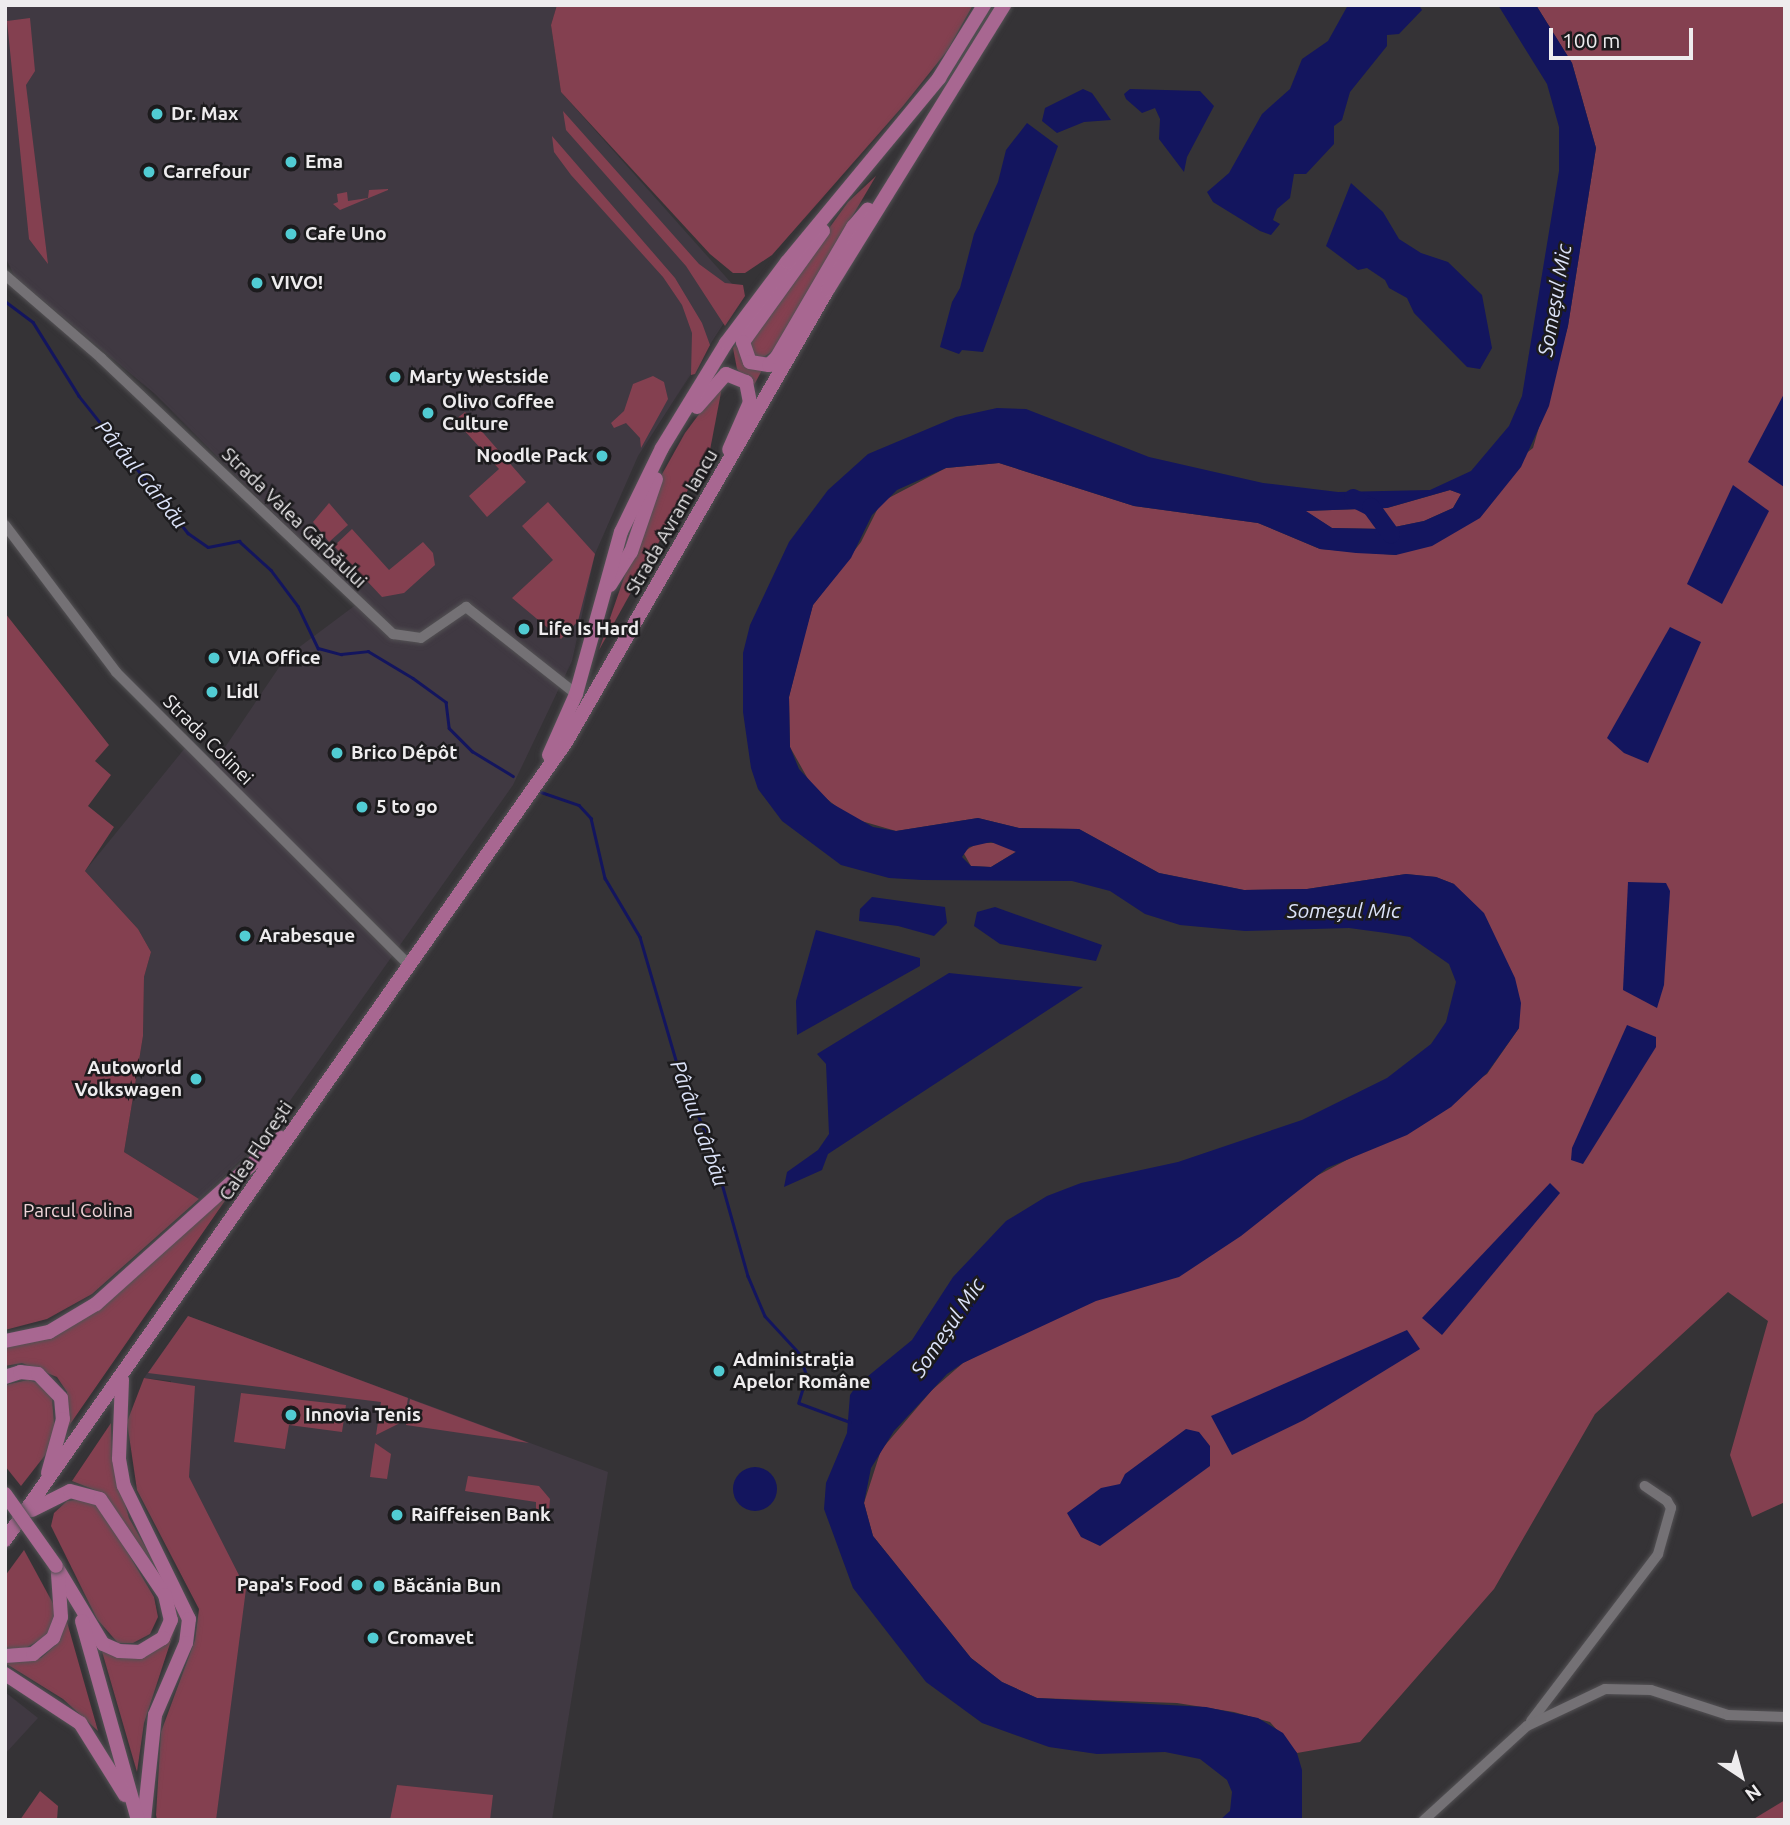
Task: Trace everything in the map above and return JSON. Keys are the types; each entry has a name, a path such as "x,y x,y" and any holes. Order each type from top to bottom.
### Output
{"main road":[{"name":"Strada Avram Iancu","path":"532,788 576,694 621,532 662,448 726,344 845,190 939,78 984,5"},
{"name":"Strada Avram Iancu","path":"532,788 578,723 893,181 1004,5"},
{"path":"845,190 831,220 743,342 750,362 769,365 777,358 853,227 893,181"},
{"path":"603,596 631,552 649,492 666,457 701,400 726,374 746,382 751,392 723,472"},
{"name":"Calea Florești","path":"5,1540 122,1379 407,963 532,788"},
{"path":"5,1341 49,1332 96,1304 300,1121"},
{"path":"5,1377 20,1372 38,1374 61,1398 60,1434 39,1494"},
{"path":"122,1379 118,1449 124,1486 189,1619 186,1643 155,1715 139,1818"},
{"path":"5,1494 56,1566 103,1644 119,1651 140,1652 163,1638 171,1620 164,1595 100,1499 80,1491 61,1493 20,1520"},
{"path":"56,1566 86,1633 139,1818"},
{"path":"5,1656 33,1654 55,1635 61,1617 56,1566"},
{"path":"5,1674 79,1723 139,1818"}],"street":[{"name":"Strada Valea Gârbăului","path":"5,275 101,358 393,634 421,638 466,607 576,694"},
{"name":"Strada Colinei","path":"5,525 116,672 407,963"},
{"path":"1424,1820 1527,1726 1658,1553 1671,1508 1667,1501 1645,1486"},
{"path":"1527,1726 1588,1694 1622,1686 1651,1690 1728,1715 1785,1717"}],"shaded area":[{"path":"5,5 557,5 551,25 561,92 742,295 638,456 595,554 572,661 513,785 263,1139 199,1199 124,1152 143,1036 144,977 151,952 138,929 85,871 185,748 213,765 286,657 361,601 155,394 15,277 5,257"},
{"path":"188,1316 608,1472 552,1820 191,1820 217,1656 167,1502 171,1381 144,1378"},
{"path":"5,1692 38,1718 5,1754"}],"green space":[{"path":"557,5 973,5 947,51 903,106 772,255 745,273 733,273 710,254 561,92 551,25"},
{"path":"1536,5 1785,5 1785,1502 1752,1517 1730,1455 1768,1321 1728,1292 1595,1414 1494,1589 1360,1742 1297,1753 1270,1722 1234,1712 1177,1703 1037,1698 1002,1682 971,1658 873,1536 864,1503 881,1450 932,1390 963,1363 1360,1153 1487,1074 1519,1028 1454,884 1436,877 1406,874 1307,889 1244,890 1159,873 1079,829 1019,828 978,818 896,831 851,818 813,788 790,747 789,697 813,605 861,542 881,502 946,468 999,463 1134,506 1258,523 1320,549 1396,555 1533,448 1568,326 1596,148 1572,63"},
{"path":"30,18 35,71 26,85 48,264 29,239 7,21"},
{"path":"563,111 699,264 725,283 743,285 745,296 725,326 686,266 566,130"},
{"path":"552,136 675,278 702,323 710,345 695,374 691,375 692,333 682,305 663,277 571,175 554,152"},
{"path":"876,176 773,351 757,361 748,341 848,202"},
{"path":"369,190 388,190 340,210 333,204 338,202 337,194 347,192 348,201 368,198"},
{"path":"737,343 762,370 753,387 737,369 733,348"},
{"path":"653,376 664,382 668,399 641,448 640,438 626,423 614,428 611,423 624,411 633,384"},
{"path":"723,382 710,450 599,650 656,485 685,433"},
{"path":"465,412 526,482 487,517 469,496 499,469 455,420"},
{"path":"1450,490 1461,494 1453,508 1424,521 1385,529 1332,528 1305,511 1387,508"},
{"path":"548,502 595,554 578,621 561,639 512,598 553,560 522,526"},
{"path":"329,503 348,525 329,542 313,522"},
{"path":"352,529 389,570 423,542 433,553 435,565 404,593 382,597 334,546"},
{"name":"Parcul Colina","path":"5,613 109,745 95,761 111,775 88,806 114,827 85,871 138,929 151,952 144,977 143,1036 124,1152 199,1199 92,1294 47,1319 5,1330"},
{"path":"978,843 999,843 1017,851 991,867 971,866 963,852"},
{"path":"231,1192 66,1430 67,1392 57,1377 22,1363 5,1366 5,1346 98,1307"},
{"path":"188,1316 408,1398 404,1421 376,1435 381,1402 148,1373"},
{"path":"144,1378 195,1386 189,1477 246,1589 216,1820 157,1820 156,1815 161,1732 195,1640 199,1609 137,1490 127,1422"},
{"path":"28,1380 42,1384 52,1399 55,1435 53,1445 21,1486 5,1466 5,1385"},
{"name":"Innovia Tenis","path":"241,1393 346,1405 342,1432 289,1425 285,1449 234,1442"},
{"path":"410,1399 529,1443 406,1425"},
{"path":"111,1423 112,1458 129,1518 174,1598 179,1616 144,1723 137,1772 101,1648 118,1657 166,1636 168,1593 105,1494 72,1481"},
{"path":"375,1443 391,1454 387,1479 370,1477"},
{"path":"468,1476 539,1486 550,1499 549,1511 536,1509 536,1502 465,1491"},
{"path":"83,1499 94,1503 106,1516 154,1597 158,1617 150,1634 133,1643 118,1643 97,1619 51,1526 54,1513 67,1501"},
{"path":"24,1550 56,1609 47,1636 20,1651 5,1647 5,1576"},
{"path":"63,1617 67,1622 98,1731 63,1699 5,1663 41,1658 58,1643"},
{"path":"397,1785 493,1795 490,1820 390,1820"},
{"path":"40,1791 58,1806 57,1820 20,1820"},
{"path":"1785,1800 1785,1820 1752,1820"}],"water":[{"path":"1348,5 1419,5 1422,10 1399,34 1387,35 1387,46 1350,92 1342,120 1334,126 1334,144 1306,174 1294,174 1290,198 1277,209 1273,220 1280,224 1271,235 1213,202 1207,192 1229,173 1262,114 1290,89 1302,59 1328,41"},
{"path":"1498,5 1536,5 1572,63 1596,148 1568,326 1549,406 1521,467 1480,518 1432,546 1396,555 1356,553 1320,549 1258,523 1134,506 999,463 946,468 897,490 872,515 851,558 813,605 789,697 790,747 799,769 831,803 873,827 896,831 978,818 1019,828 1079,829 1159,873 1244,890 1307,889 1406,874 1436,877 1454,884 1484,913 1515,978 1521,1003 1519,1028 1487,1073 1451,1107 1407,1135 1327,1168 1241,1236 1179,1277 1096,1301 963,1363 947,1374 894,1431 871,1468 864,1503 873,1536 971,1658 1002,1682 1037,1698 1206,1707 1258,1718 1283,1733 1297,1753 1302,1770 1302,1820 1220,1820 1230,1811 1232,1792 1227,1780 1200,1759 1165,1752 1097,1754 1049,1747 982,1723 926,1682 853,1588 824,1509 826,1483 847,1433 850,1395 856,1386 912,1340 953,1277 1006,1221 1047,1196 1081,1183 1178,1162 1302,1120 1387,1078 1431,1044 1446,1022 1456,982 1449,964 1410,937 1386,933 1349,928 1245,931 1180,925 1145,914 1110,891 1072,881 889,878 841,865 782,821 758,789 751,768 743,712 743,653 750,625 789,542 828,490 868,454 956,417 997,408 1026,409 1149,457 1263,483 1338,492 1430,490 1471,471 1509,426 1522,396 1559,171 1559,127 1547,84","holes":["1450,490 1461,494 1453,508 1424,521 1385,529 1332,528 1306,511 1387,508","991,842 1016,852 991,867 971,866 962,857 969,847"]},
{"path":"1083,89 1092,93 1111,120 1084,122 1057,133 1042,121 1045,108"},
{"path":"1130,89 1200,91 1214,106 1187,157 1184,172 1159,139 1160,119 1155,108 1142,113 1126,99 1124,94"},
{"path":"1027,123 1058,146 983,352 962,350 959,354 940,347 952,302 960,288 974,234 998,182 1006,150"},
{"path":"1351,183 1383,212 1399,239 1421,253 1448,262 1482,295 1492,348 1480,369 1467,367 1414,313 1407,298 1389,288 1385,280 1367,268 1358,270 1326,246"},
{"path":"1785,392 1785,486 1784,487 1748,462"},
{"path":"1733,485 1769,511 1722,604 1687,584"},
{"path":"1670,627 1701,642 1648,763 1624,753 1607,738"},
{"path":"1628,882 1666,883 1670,891 1664,985 1657,1008 1623,990"},
{"path":"872,897 945,907 947,923 934,936 898,926 859,921 860,909"},
{"path":"995,907 1102,945 1096,961 1000,944 974,926 977,912"},
{"path":"816,930 920,958 920,966 797,1035 796,1001"},
{"path":"949,973 1083,987 828,1154 822,1170 784,1187 787,1172 818,1150 829,1134 826,1064 817,1054"},
{"path":"1627,1025 1656,1037 1656,1047 1583,1164 1571,1160 1572,1148"},
{"path":"1550,1183 1560,1193 1442,1335 1422,1318"},
{"path":"1407,1330 1420,1349 1304,1420 1232,1455 1211,1416"},
{"path":"1186,1429 1199,1432 1210,1446 1210,1466 1100,1546 1081,1537 1067,1513 1101,1488 1120,1484 1125,1474"},
{"path":"755,1467 771,1473 777,1489 771,1505 755,1511 739,1505 733,1489 739,1473"}],"waterway":[{"name":"Pârâul Gârbău","path":"5,301 33,322 79,396 188,533 208,547 239,541 271,570 298,606 318,648 341,654 368,651 413,678 446,702 449,728 472,751 513,776"},
{"name":"Someșul Mic","path":"1353,498 1371,507 1391,535"},
{"name":"Pârâul Gârbău","path":"541,792 579,805 591,818 605,878 640,937 679,1070 712,1148 748,1276 765,1316 799,1353 807,1376 799,1403 850,1422"}],"place":[{"name":"Dr. Max","path":"157,114"},
{"name":"Ema","path":"291,162"},
{"name":"Carrefour","path":"149,172"},
{"name":"Cafe Uno","path":"291,234"},
{"name":"VIVO!","path":"257,283"},
{"name":"Marty Westside","path":"395,377"},
{"name":"Olivo Coffee Culture","path":"428,413"},
{"name":"Noodle Pack","path":"602,456"},
{"name":"Life Is Hard","path":"524,629"},
{"name":"VIA Office","path":"214,658"},
{"name":"Lidl","path":"212,692"},
{"name":"Brico Dépôt","path":"337,753"},
{"name":"5 to go","path":"362,807"},
{"name":"Arabesque","path":"245,936"},
{"name":"Autoworld Volkswagen","path":"196,1079"},
{"name":"Administrația Apelor Române","path":"719,1371"},
{"name":"Innovia Tenis","path":"291,1415"},
{"name":"Raiffeisen Bank","path":"397,1515"},
{"name":"Papa's Food","path":"357,1585"},
{"name":"Băcănia Bun","path":"379,1586"},
{"name":"Cromavet","path":"373,1638"}]}
